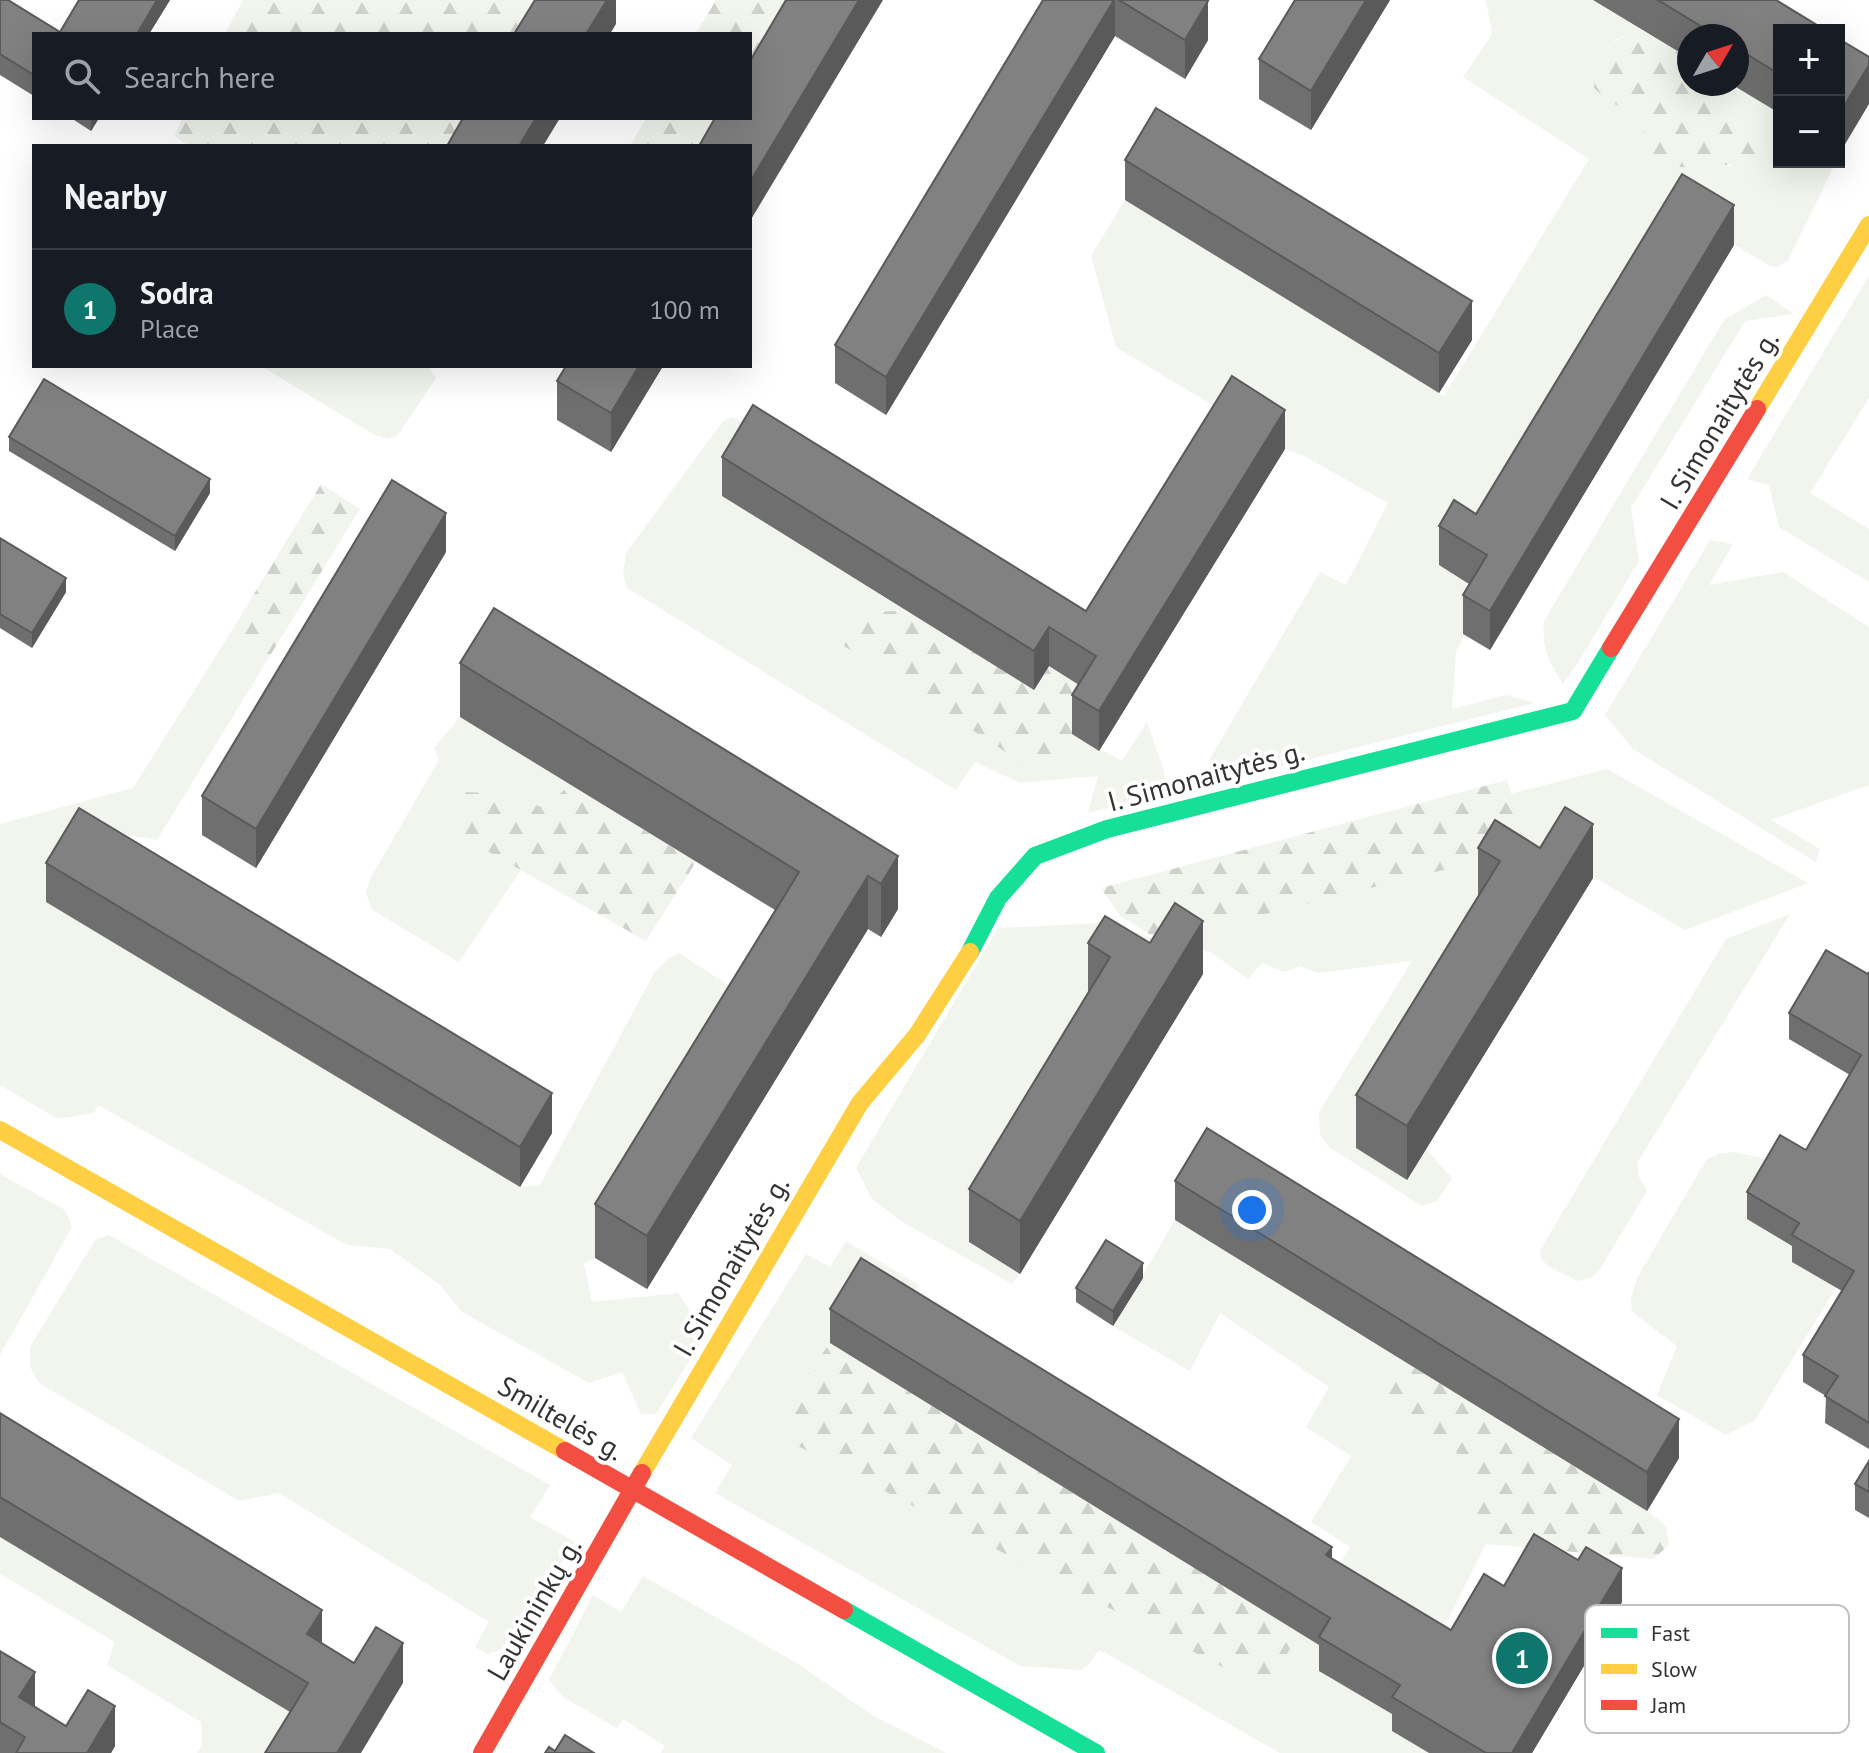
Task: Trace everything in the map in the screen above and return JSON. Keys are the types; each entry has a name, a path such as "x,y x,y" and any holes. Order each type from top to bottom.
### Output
{"street":[{"name":"I. Simonaitytės g.","path":"632,1492 860,1103 917,1035 957,975 998,898 1035,856 1107,829 1573,711 1869,225"},
{"name":"Smiltelės g.","path":"0,1130 1096,1753"},
{"name":"Laukininkų g.","path":"482,1753 632,1492"}],"green space":[{"path":"243,0 536,0 517,32 226,32"},
{"path":"716,0 810,0 752,97 752,32 697,32"},
{"path":"1486,0 1593,0 1640,29 1615,40 1609,102 1637,114 1655,163 1731,166 1758,130 1733,117 1716,96 1749,95 1773,109 1773,168 1833,168 1788,261 1777,267 1770,266 1682,213 1456,652 1452,709 1507,695 1535,703 1226,780 1216,773 1210,759 1216,748 1320,572 1346,585 1388,503 1304,456 1285,449 1116,347 1091,256 1125,200 1444,396 1589,159 1463,77 1492,34"},
{"path":"1640,29 1677,51 1677,96 1716,96 1733,117 1759,130 1765,156 1710,167 1655,163 1637,114 1609,102 1594,88 1601,57 1619,39"},
{"path":"182,120 464,120 449,144 187,144 174,136"},
{"path":"645,120 738,120 723,144 631,144"},
{"path":"1869,276 1869,398 1810,493 1869,529 1869,582 1779,527 1769,485 1747,479"},
{"path":"1766,295 1794,314 1745,321 1631,508 1639,561 1563,684 1547,654 1544,621 1724,320"},
{"path":"264,368 429,368 436,378 397,436 387,439 375,435"},
{"path":"732,417 756,429 722,496 905,610 866,613 1054,762 1072,734 1122,761 1147,722 1164,771 1165,787 1157,796 1088,813 1098,776 1020,783 975,762 956,790 627,588 623,574 626,553 723,421"},
{"path":"321,484 360,509 265,664 226,640"},
{"path":"1710,540 1733,544 1709,585 1783,572 1869,627 1869,785 1771,820 1820,849 1816,862 1633,749 1605,715"},
{"path":"905,610 1034,690 1049,666 1096,696 1055,762 1027,766 841,644 840,631 847,619 866,613"},
{"path":"226,640 265,664 157,840 110,832 79,848 47,902 520,1187 540,1185 654,973 668,959 679,953 752,1001 595,1258 584,1263 592,1302 678,1293 706,1334 656,1414 641,1414 622,1372 589,1383 462,1312 440,1285 390,1249 347,1245 98,1105 94,1113 58,1119 0,1085 0,824 133,788"},
{"path":"460,717 571,785 542,807 498,793 459,835 521,870 459,962 371,909 366,892 371,877 439,760 434,748"},
{"path":"1607,769 1808,883 1685,930 1566,861 1356,1148 1407,1179 1426,1149 1452,1178 1437,1201 1422,1206 1329,1147 1320,1135 1319,1112 1412,961 1318,973 1300,966 1285,972 1262,963 1248,979 1212,953 1161,940 969,1243 1020,1274 1012,1284 901,1221 872,1199 856,1168 998,928 1101,923 1160,940 1521,825 1511,794"},
{"path":"1507,780 1523,841 1512,853 1159,940 1120,916 1101,888"},
{"path":"571,785 696,862 646,941 459,835 460,792 498,793 542,807"},
{"path":"1790,914 1637,1163 1639,1177 1647,1191 1600,1269 1592,1277 1578,1281 1549,1267 1541,1259 1540,1250 1726,939"},
{"path":"1734,1152 1780,1162 1799,1250 1837,1286 1755,1420 1726,1435 1657,1395 1677,1346 1632,1312 1631,1298 1637,1278 1706,1160 1718,1154"},
{"path":"0,1174 65,1210 72,1227 0,1355"},
{"path":"1175,1220 1395,1356 1381,1385 1385,1409 1445,1441 1469,1465 1473,1510 1486,1544 1392,1731 1429,1753 1280,1753 1104,1652 1098,1651 1080,1670 1020,1666 715,1493 732,1465 691,1438 806,1254 830,1267 846,1241 919,1285 901,1315 861,1292 830,1343 786,1403 1265,1689 1350,1547 1311,1522 1351,1456 1306,1427 1329,1387 1220,1313 1190,1371 1113,1326"},
{"path":"109,1235 550,1485 530,1517 575,1542 509,1647 488,1654 475,1647 489,1622 279,1493 239,1501 39,1383 30,1367 30,1347 95,1240"},
{"path":"830,1343 1300,1633 1265,1689 794,1444 786,1403"},
{"path":"1395,1356 1647,1511 1666,1526 1669,1545 1653,1559 1486,1544 1473,1510 1468,1465 1445,1441 1385,1409 1381,1386"},
{"path":"0,1537 21,1550 26,1542 313,1714 289,1753 197,1753 202,1745 201,1722 107,1665 115,1642 0,1574"},
{"path":"643,1576 795,1662 874,1716 946,1753 661,1753 665,1746 623,1719 617,1728 563,1697 549,1680 593,1595 621,1612"}],"building":[{"path":"0,0 8,0 60,32 32,32 32,74 0,54"},
{"path":"79,0 157,0 138,32 60,32"},
{"path":"535,0 607,0 587,32 515,32"},
{"path":"786,0 859,0 752,179 752,144 700,144 714,120 752,120 752,58"},
{"path":"1043,0 1114,0 886,377 835,345"},
{"path":"1119,0 1206,0 1208,1 1185,40"},
{"path":"1295,0 1366,0 1311,91 1259,59"},
{"path":"1658,0 1776,0 1815,24 1773,24 1773,70 1749,55 1749,24 1697,24"},
{"path":"1845,43 1869,57 1869,65 1845,104"},
{"path":"1156,108 1472,301 1439,353 1125,160"},
{"path":"462,120 535,120 520,144 448,144"},
{"path":"1682,174 1734,205 1490,611 1463,595 1487,555 1439,526 1454,500 1476,514"},
{"path":"565,368 638,368 611,413 557,381"},
{"path":"1232,376 1285,410 1099,711 1072,695 1096,656 1049,627 1034,651 722,457 753,405 1086,611"},
{"path":"44,379 210,479 175,536 9,437"},
{"path":"392,480 446,513 256,829 202,796"},
{"path":"0,538 66,578 32,633 0,614"},
{"path":"494,608 898,856 881,884 868,876 647,1236 595,1204 799,872 460,663"},
{"path":"1565,807 1593,824 1407,1126 1356,1095 1500,861 1478,848 1495,820 1540,848"},
{"path":"79,808 552,1093 520,1147 46,863"},
{"path":"1175,903 1203,921 1020,1221 969,1189 1110,957 1088,943 1105,916 1150,943"},
{"path":"1826,950 1869,972 1869,1423 1825,1396 1838,1376 1803,1355 1854,1271 1792,1235 1799,1223 1747,1192 1780,1135 1806,1150 1861,1055 1789,1013"},
{"path":"1207,1128 1679,1419 1647,1472 1175,1181"},
{"path":"1106,1240 1143,1263 1113,1311 1076,1288"},
{"path":"861,1258 1332,1547 1326,1555 1451,1630 1484,1574 1504,1586 1534,1534 1578,1560 1586,1547 1622,1568 1600,1605 1585,1605 1585,1630 1512,1753 1486,1753 1392,1697 1400,1685 1319,1637 1330,1618 830,1309"},
{"path":"0,1413 322,1610 307,1634 354,1663 376,1627 403,1643 337,1753 265,1753 308,1683 0,1497"},
{"path":"1869,1461 1869,1492 1855,1484"},
{"path":"0,1651 35,1672 19,1697 66,1726 88,1690 115,1706 87,1753 16,1753 25,1737 0,1722"},
{"path":"565,1735 594,1753 545,1753 549,1747 555,1751"}],"traffic: fast":[{"path":"970,952 998,898 1035,856 1107,829 1573,711 1611,648"},
{"path":"844,1610 1096,1753"}],"traffic: slow":[{"path":"1757,409 1869,225"},
{"path":"642,1473 860,1103 917,1035 970,952"},
{"path":"0,1130 565,1451"}],"traffic: jam":[{"path":"1611,648 1757,409"},
{"path":"565,1451 844,1610"},
{"path":"482,1753 642,1473"}],"place":[{"name":"Sodra","path":"1522,1658"}]}
